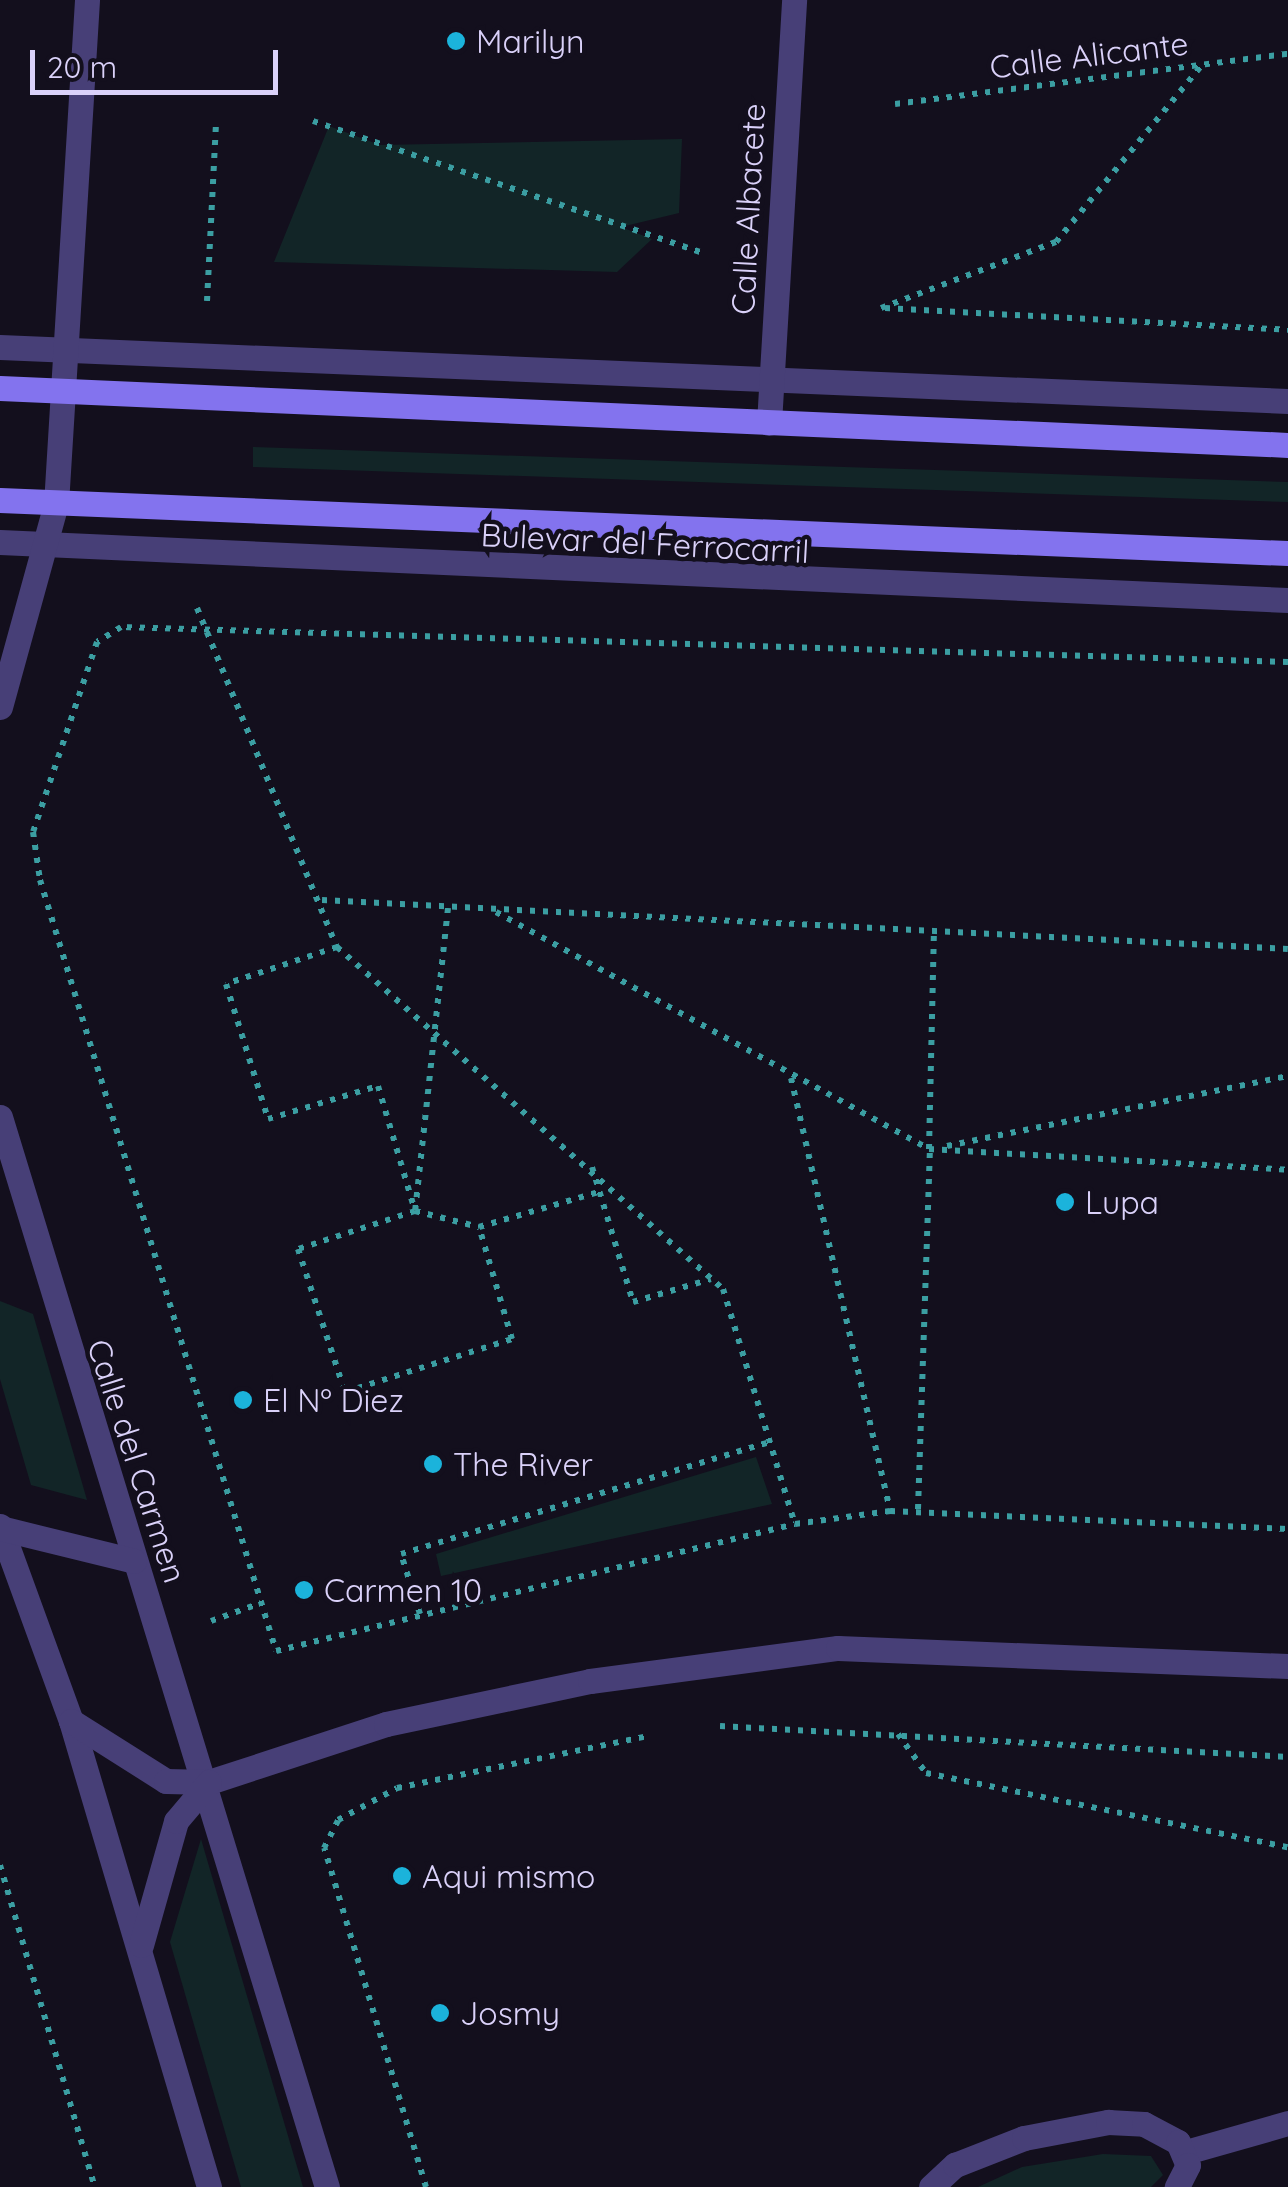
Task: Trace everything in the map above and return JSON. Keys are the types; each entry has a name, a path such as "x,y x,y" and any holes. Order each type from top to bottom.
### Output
{"main road":[{"path":"0,388 1288,444"},
{"name":"Bulevar del Ferrocarril","path":"0,500 1288,553"}],"street":[{"path":"0,706 56,504 87,0"},
{"name":"Calle Albacete","path":"769,422 794,0"},
{"path":"0,347 1288,401"},
{"name":"Bulevar del Ferrocarril","path":"0,542 1288,600"},
{"name":"Calle del Carmen","path":"0,1117 4,1157 209,1782 328,2187"},
{"path":"0,1527 134,1562"},
{"path":"0,1527 71,1721 208,2187"},
{"path":"71,1721 166,1781 209,1782 386,1724 590,1681 838,1648 1288,1666"},
{"path":"140,1952 176,1822 209,1782"},
{"path":"931,2187 956,2165 1024,2138 1108,2122 1144,2124 1186,2152 1288,2123"},
{"path":"1177,2187 1186,2152"}],"path":[{"name":"Calle Alicante","path":"895,104 1288,54"},
{"path":"1202,65 1056,242 881,308 1288,330"},
{"path":"313,121 704,252"},
{"path":"206,307 216,123"},
{"path":"196,601 201,630 322,900 336,948 436,1040 591,1166 712,1279 795,1524"},
{"path":"1288,662 122,628 97,642 33,832 40,880 276,1651 795,1524 890,1511 1288,1529"},
{"path":"322,900 1288,949"},
{"path":"414,1211 448,908"},
{"path":"494,910 791,1078 929,1149 1288,1170"},
{"path":"918,1510 934,932"},
{"path":"336,948 226,984 268,1119 378,1086 414,1211"},
{"path":"929,1149 1085,1124 1288,1076"},
{"path":"791,1078 890,1511"},
{"path":"591,1166 633,1302 712,1279"},
{"path":"480,1226 512,1339 345,1392 298,1249 414,1211 480,1226 599,1192"},
{"path":"420,1614 401,1554 769,1442"},
{"path":"701,1725 1288,1756"},
{"path":"426,2187 323,1868 338,1820 397,1788 663,1732"},
{"path":"897,1733 926,1774 1288,1847"},
{"path":"0,1865 95,2187"}],"green space":[{"path":"329,126 380,145 682,139 679,213 621,227 652,239 617,272 274,262"},
{"path":"253,447 1288,482 1288,502 253,467"},
{"path":"0,1301 33,1314 87,1500 31,1485 0,1379"},
{"path":"756,1457 772,1504 441,1576 436,1554"},
{"path":"201,1839 303,2187 241,2187 170,1942"},
{"path":"1103,2154 1151,2156 1163,2175 1151,2187 978,2187 1022,2167"}],"place":[{"name":"Marilyn","path":"456,41"},
{"name":"Lupa","path":"1065,1202"},
{"name":"El Nº Diez","path":"243,1400"},
{"name":"The River","path":"433,1464"},
{"name":"Carmen 10","path":"304,1590"},
{"name":"Aqui mismo","path":"402,1876"},
{"name":"Josmy","path":"440,2013"}]}
